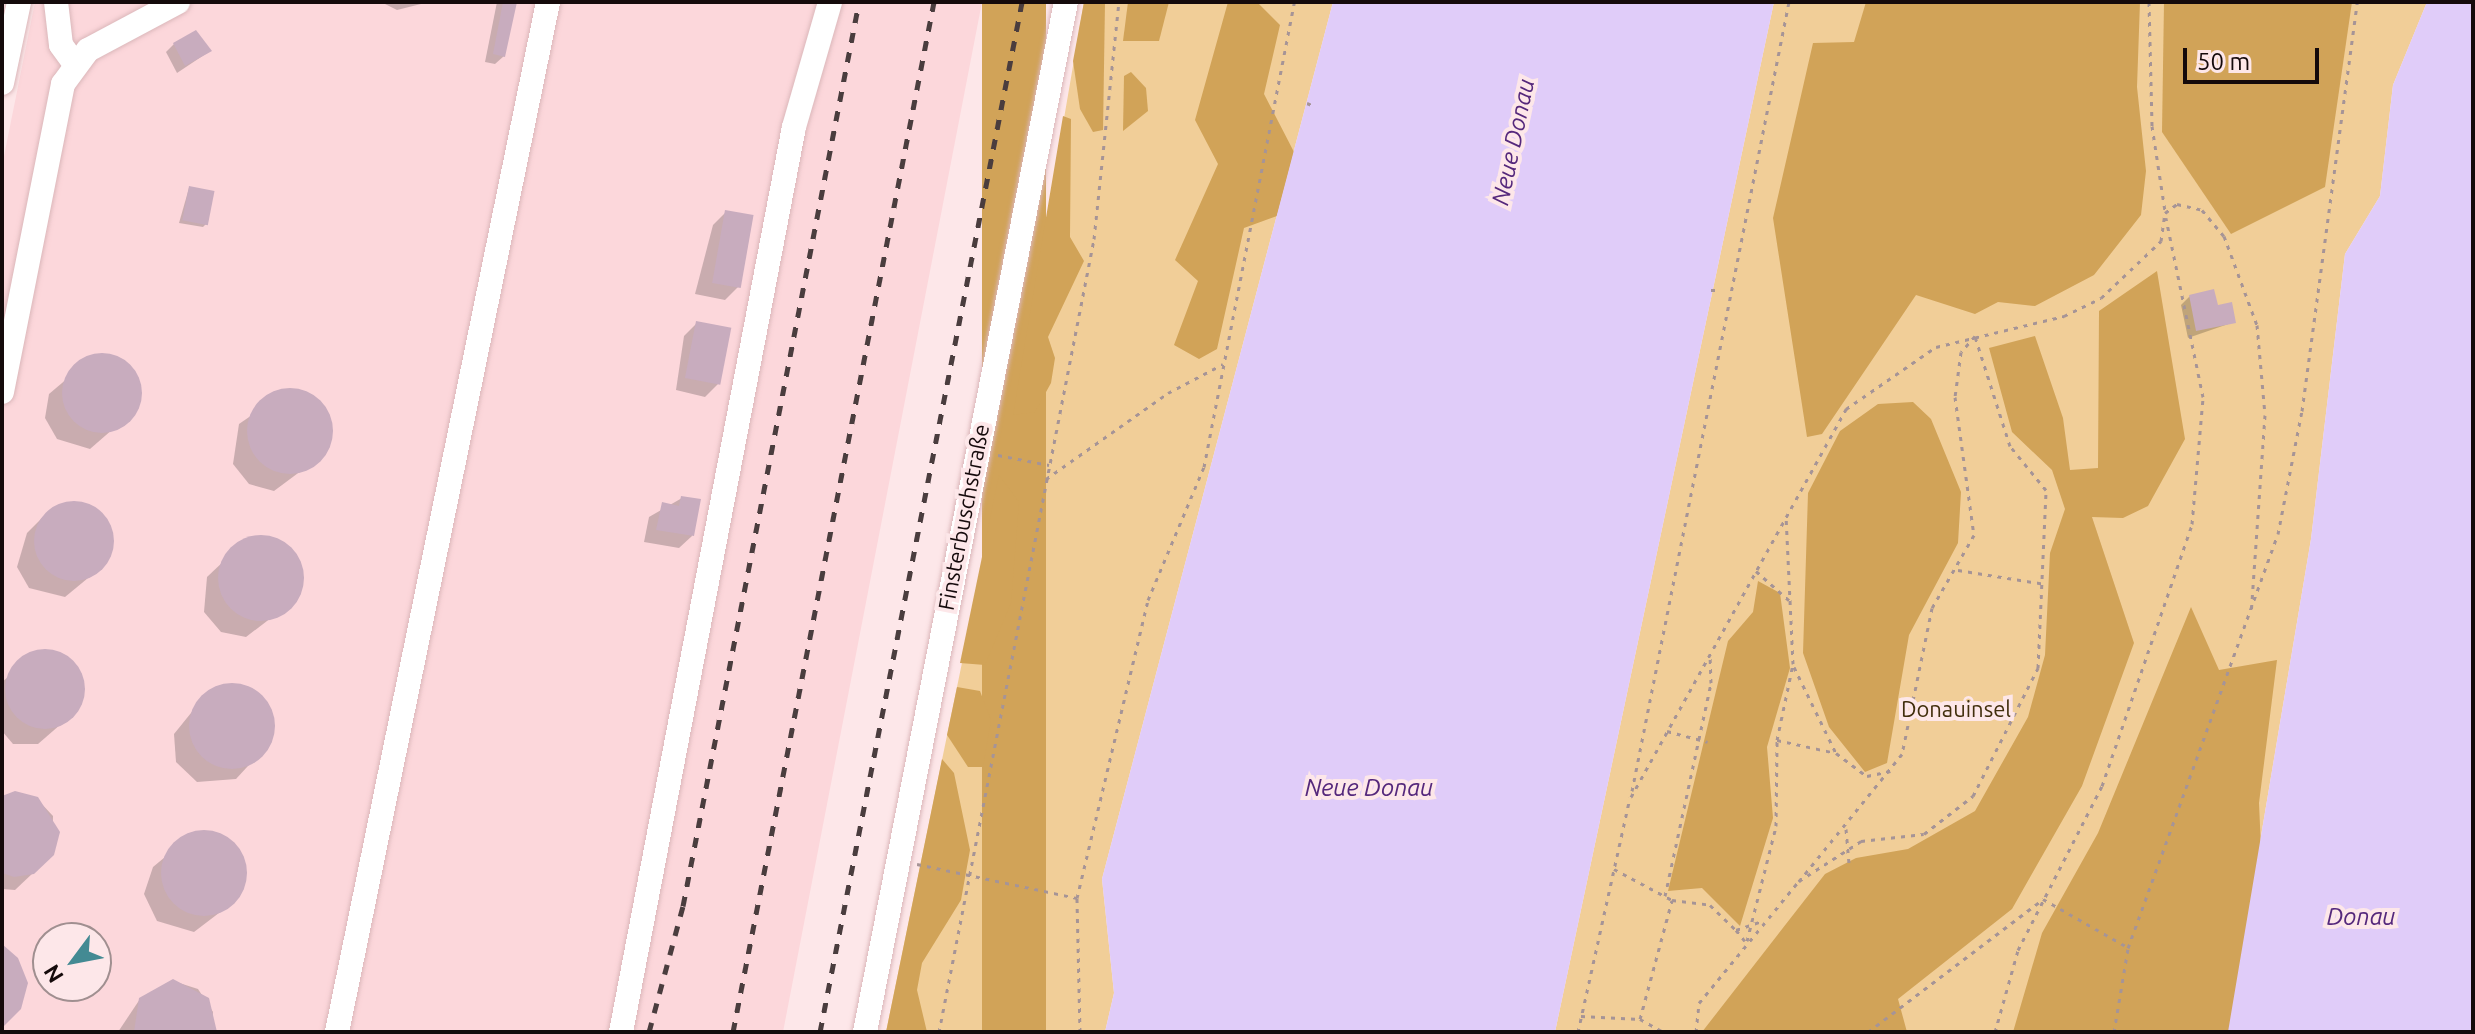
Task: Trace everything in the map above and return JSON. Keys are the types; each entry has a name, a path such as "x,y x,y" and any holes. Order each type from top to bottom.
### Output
{"street":[{"path":"2,83 19,2"},
{"path":"56,2 61,45 74,63"},
{"path":"2,392 74,63 178,2"},
{"path":"337,1032 548,2"},
{"path":"621,1032 794,127 830,2"},
{"name":"Finsterbuschstraße","path":"865,1032 1066,2"}],"path":[{"path":"939,1032 1107,164 1119,2"},
{"path":"1080,1032 1077,898 1148,600 1204,467 1294,2"},
{"path":"1578,1032 1631,797 1789,2"},
{"path":"1995,1032 2018,950 2102,786 2192,524 2203,397 2165,213 2152,126 2149,2"},
{"path":"2114,1032 2128,948 2278,534 2302,411 2357,2"},
{"path":"1307,103 1314,106"},
{"path":"1631,797 1846,409 1936,347 2064,316 2101,298 2161,241 2165,213 2177,204 2202,210 2224,236 2257,325 2265,415 2251,615"},
{"path":"1711,290 1718,290"},
{"path":"1696,1032 1699,1003 1747,945 1762,921 1846,829 1902,754 1932,608 1957,570 1974,535 1974,511 1955,397 1961,352 1975,336"},
{"path":"1799,881 1861,841 1924,834 1949,820 1990,773 2038,668 2045,584 2044,479 2010,446 1975,336"},
{"path":"1046,479 1168,393 1223,364"},
{"path":"994,454 1049,465"},
{"path":"1747,945 1749,926 1776,826 1777,740 1793,664 1786,516"},
{"path":"1957,570 2045,584"},
{"path":"1756,571 1792,604"},
{"path":"1665,896 1700,739 1710,654"},
{"path":"1793,664 1836,753"},
{"path":"1667,731 1708,742"},
{"path":"1777,740 1836,753 1867,776 1890,771"},
{"path":"1846,829 1849,865"},
{"path":"912,863 1077,898"},
{"path":"1614,869 1672,900 1710,905 1747,945"},
{"path":"2043,899 2128,948"},
{"path":"1868,1032 2043,899"},
{"path":"1640,1019 1672,900"},
{"path":"1736,930 1762,921"},
{"path":"1643,1011 1648,1022"},
{"path":"1581,1016 1640,1019 1663,1032"}],"shaded area":[{"path":"35,2 982,2 783,1032 2,1032 2,166"},
{"path":"982,2 1046,2 1046,1032 982,1032"},
{"path":"1084,2 1105,2 1103,130 1093,132 1080,109 1073,61"},
{"path":"1128,2 1169,2 1159,41 1123,41"},
{"path":"1228,2 1257,2 1280,25 1264,94 1294,152 1277,216 1244,228 1217,349 1199,359 1174,345 1198,281 1175,260 1218,164 1195,120"},
{"path":"1866,2 2140,2 2137,87 2146,171 2141,215 2094,275 2035,306 1998,302 1975,314 1916,295 1822,434 1807,437 1773,218 1813,43 1854,42"},
{"path":"2164,2 2352,2 2325,187 2231,234 2162,132"},
{"path":"1131,72 1146,88 1148,111 1123,131 1124,76"},
{"path":"1063,116 1071,119 1070,237 1084,261 1048,337 1055,358 1051,383 1035,412 1013,415"},
{"path":"2157,271 2185,439 2148,506 2123,518 2092,517 2134,643 2082,786 2012,909 1898,999 1907,1032 1702,1032 1825,874 1856,858 1908,849 1975,811 2028,717 2045,655 2050,553 2065,509 2052,470 2012,432 1989,348 2035,336 2063,418 2070,470 2098,468 2099,311"},
{"path":"1913,402 1931,419 1961,492 1958,543 1909,635 1887,763 1865,772 1829,727 1803,653 1808,493 1840,431 1878,404"},
{"path":"999,475 1019,502 1011,603 985,665 960,663"},
{"path":"1758,581 1780,593 1790,668 1767,747 1773,818 1740,926 1702,888 1668,891 1728,641 1753,612"},
{"path":"2191,607 2219,670 2277,660 2259,803 2261,848 2230,1032 2013,1032 2042,933 2098,833"},
{"path":"957,687 980,691 991,720 983,767 968,767 947,735"},
{"path":"942,759 954,773 970,850 961,900 922,963 917,990 927,1032 886,1032"}],"green space":[{"path":"1084,2 1333,2 1102,879 1114,993 1105,1032 886,1032 1013,415"},
{"name":"Donauinsel","path":"1774,2 2427,2 2393,85 2380,196 2345,254 2311,539 2228,1032 1555,1032"}],"water":[{"name":"Neue Donau","path":"1333,2 1774,2 1555,1032 1105,1032 1114,993 1102,879"},
{"name":"Donau","path":"2427,2 2473,2 2473,1032 2228,1032 2311,539 2345,254 2380,196 2393,85"}],"building":[{"path":"503,2 517,2 505,57 493,54"},
{"path":"196,30 212,51 185,66 173,43"},
{"path":"189,186 215,191 208,225 182,220"},
{"path":"725,210 754,215 741,288 712,283"},
{"path":"2214,289 2218,305 2232,302 2236,323 2196,331 2189,295"},
{"path":"696,321 731,328 720,385 685,378"},
{"path":"102,353 117,356 130,365 139,378 142,393 139,408 130,421 117,430 102,433 87,430 74,421 65,408 62,393 65,378 74,365 87,356"},
{"path":"290,388 314,395 326,407 333,431 326,455 314,467 290,474 266,467 254,455 247,431 254,407 266,395"},
{"path":"681,496 701,499 694,536 656,530 662,502 679,506"},
{"path":"74,501 89,504 102,513 111,526 114,541 111,556 102,569 89,578 74,581 59,578 46,569 37,556 34,541 37,526 46,513 59,504"},
{"path":"261,535 277,539 291,548 300,562 304,578 300,594 291,608 277,617 261,621 245,617 231,608 222,594 218,578 222,562 231,548 245,539"},
{"path":"45,649 60,652 73,661 82,674 85,689 82,704 73,717 60,726 45,729 30,726 17,717 8,704 5,689 8,674 17,661 30,652"},
{"path":"232,683 249,686 263,695 272,709 275,726 272,743 263,757 249,766 232,769 215,766 201,757 192,743 189,726 192,709 201,695 215,686"},
{"path":"15,791 38,797 60,832 54,855 34,874 14,877 2,873 2,796"},
{"path":"204,830 228,837 240,849 247,873 240,897 228,909 204,916 180,909 168,897 161,873 168,849 180,837"},
{"path":"2,944 18,958 28,983 21,1009 2,1028"},
{"path":"173,979 209,998 217,1032 134,1032 139,998"}],"railway":[{"path":"649,1032 683,906 859,2"},
{"path":"733,1032 934,2"},
{"path":"820,1032 1022,2"}]}
